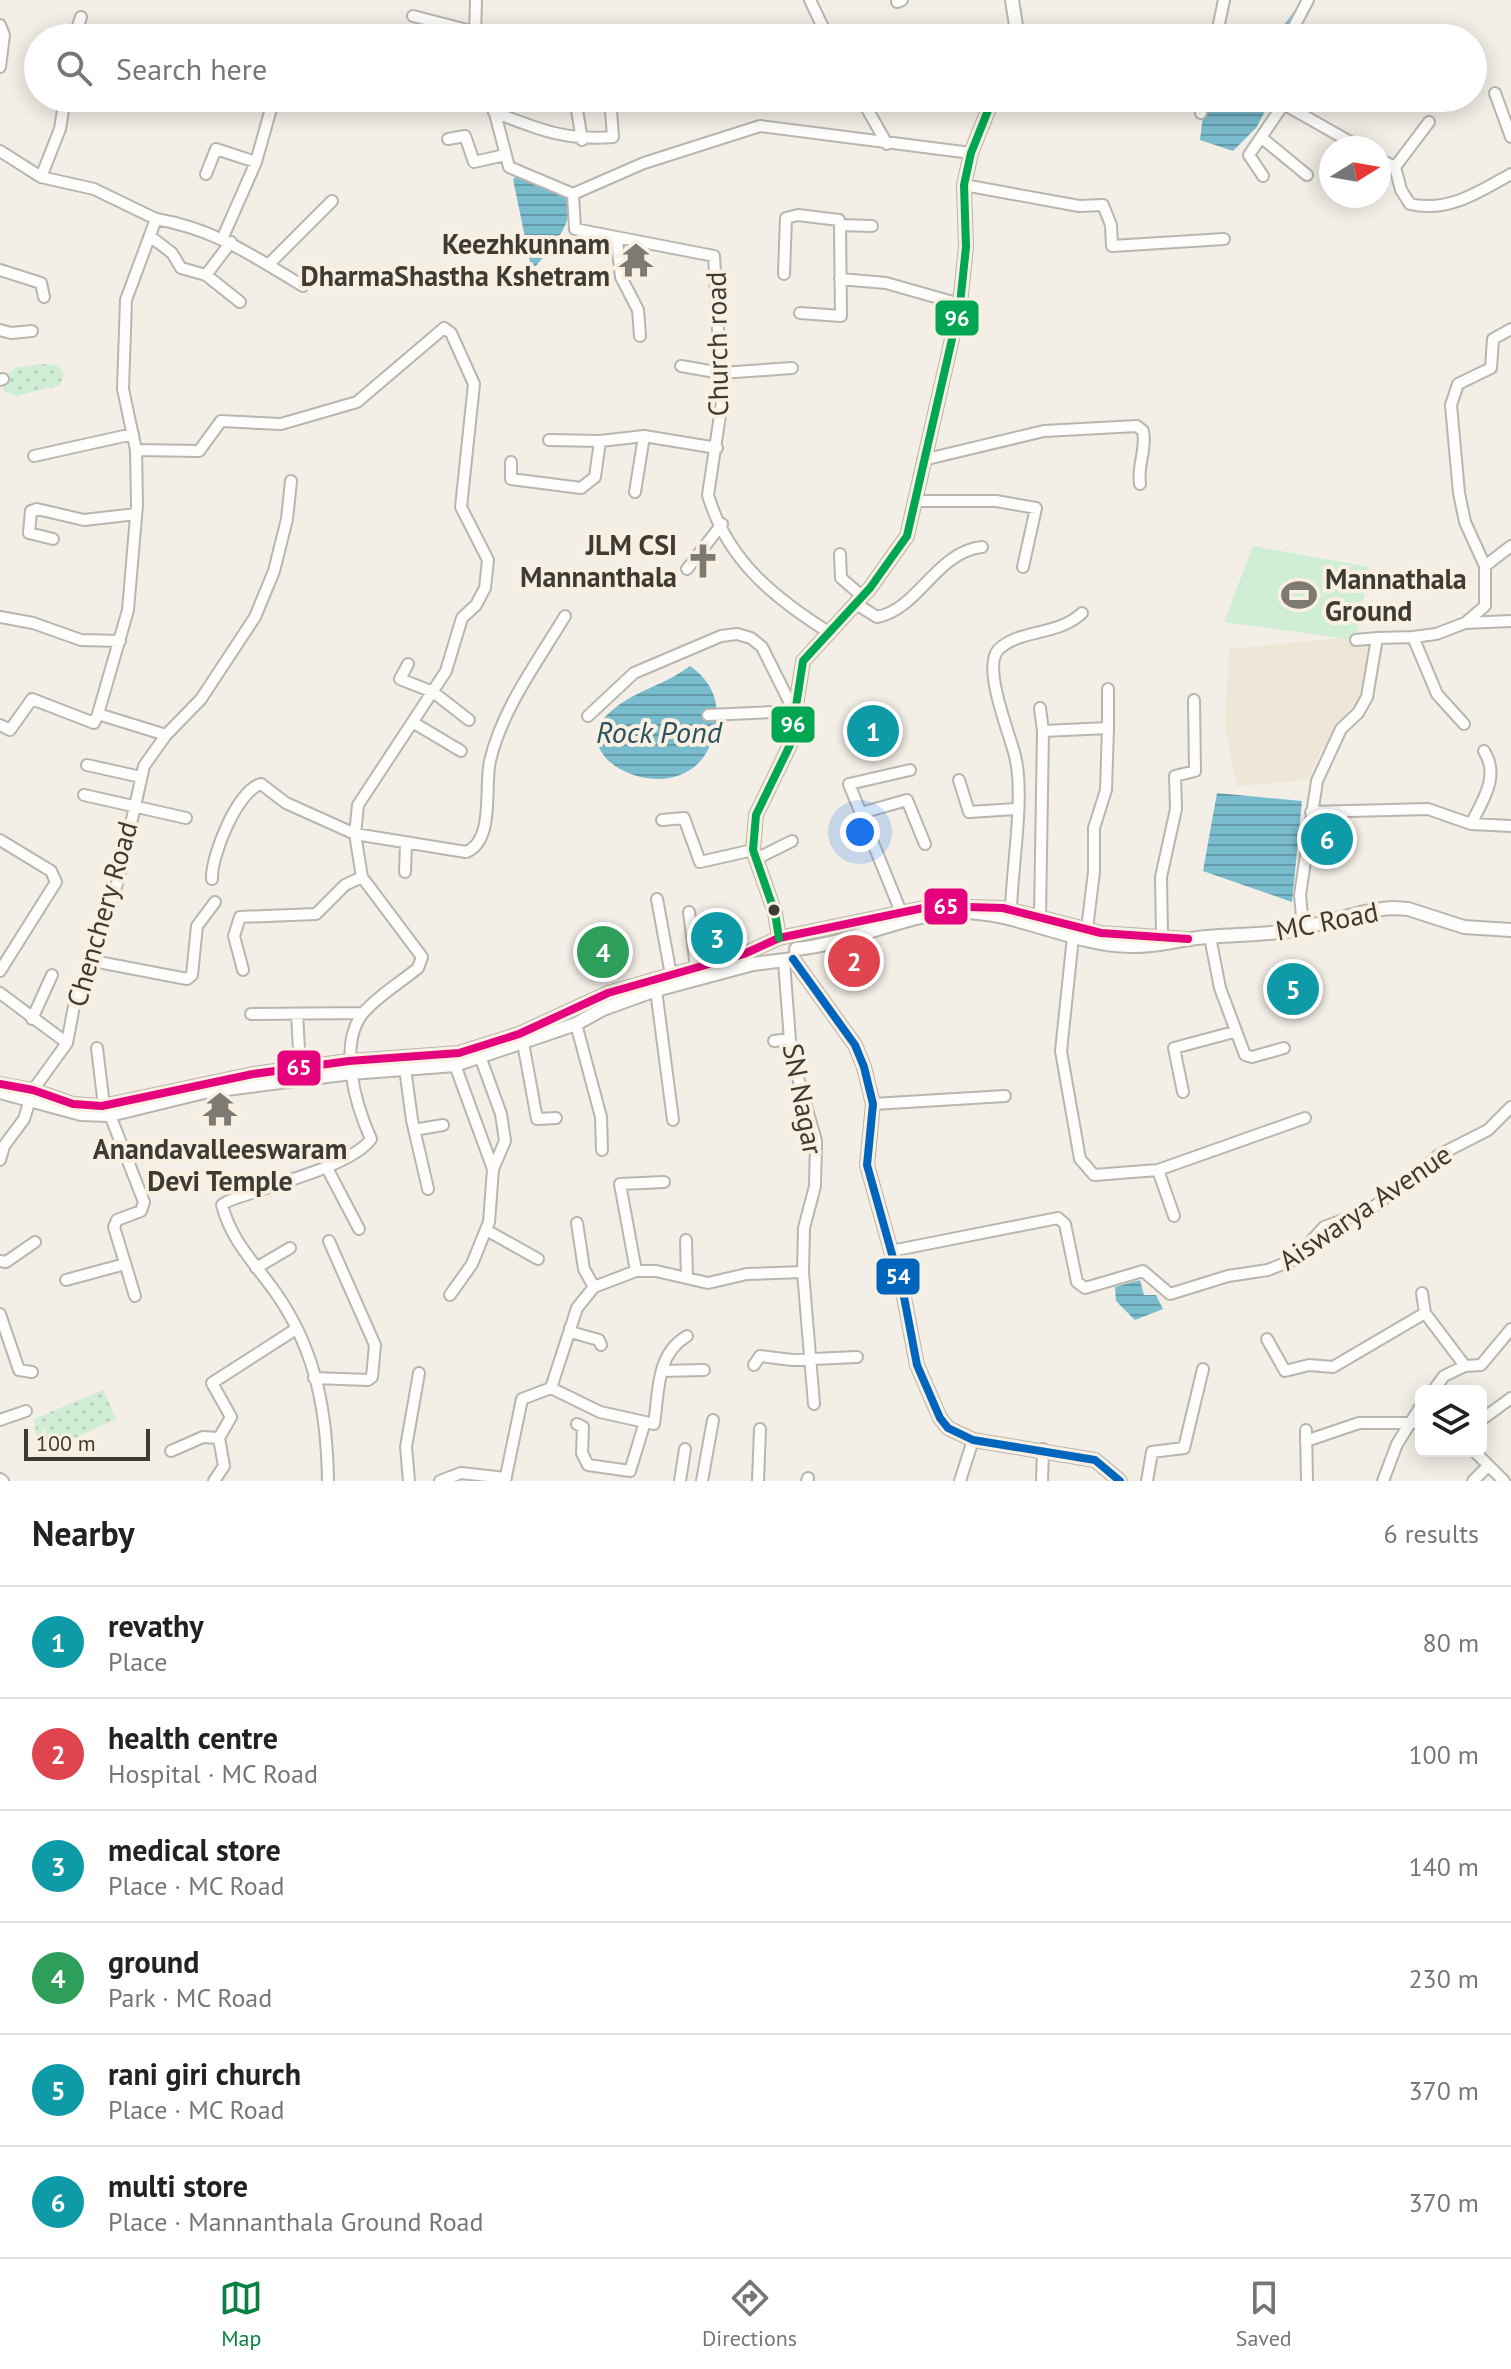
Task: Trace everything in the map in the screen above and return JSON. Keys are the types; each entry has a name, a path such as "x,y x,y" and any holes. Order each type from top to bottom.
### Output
{"main road":[{"path":"1012,0 1016,24"},
{"path":"987,112 971,153 964,185 966,247 960,304 907,536 859,600 803,661 790,745 756,815 754,854 785,950 855,1045 873,1104 867,1165 891,1251 917,1365 933,1407 948,1428 973,1440 1043,1449 1095,1460 1120,1481"},
{"name":"MC Road","path":"0,1092 107,1110 350,1067 459,1053 576,1024 603,1009 656,990 753,964 785,950 901,912 950,905 1011,910 1130,936 1162,935 1188,939"},
{"name":"MC Road","path":"107,1110 300,1067 405,1068 455,1065 481,1059 608,993 696,967 785,950 827,946 917,919 955,912 1005,919 1073,937 1126,946 1165,946 1188,939 1303,927 1394,908 1464,927 1511,930"},
{"name":"MC Road","path":"0,1084 32,1096"}],"street":[{"path":"475,24 476,0"},
{"path":"810,0 821,24"},
{"path":"1219,24 1224,0"},
{"path":"1296,24 1308,0"},
{"path":"413,16 439,24"},
{"path":"79,24 81,17"},
{"path":"0,25 4,35 0,67"},
{"path":"1495,93 1511,137"},
{"path":"41,177 60,129 63,112"},
{"path":"206,275 227,240 256,162 270,112"},
{"path":"494,112 535,130 582,140 613,137 611,112"},
{"path":"494,112 509,167 573,194 644,163 760,126 971,153"},
{"path":"577,112 582,140"},
{"path":"869,112 887,144"},
{"path":"1263,176 1249,155 1278,112"},
{"path":"1299,112 1340,136"},
{"path":"1395,167 1429,122"},
{"path":"448,139 465,136 474,162 505,155"},
{"path":"1262,138 1307,175"},
{"path":"206,174 216,149 256,162"},
{"path":"0,151 41,177 94,189 156,219 191,225 227,240 303,286"},
{"path":"1391,165 1395,167 1401,190 1410,204 1429,208 1454,203 1511,174"},
{"path":"964,185 1079,206 1103,205 1111,225 1112,246 1224,239"},
{"name":"Church road","path":"573,194 575,229 617,240 714,256 721,373 717,448 708,495 738,559 778,599 830,633"},
{"path":"268,265 332,201"},
{"path":"784,274 786,218 798,215 839,220 841,316 800,313"},
{"path":"0,725 10,730 32,699 94,723 98,714 128,610 136,514 136,450 123,389 126,300 156,219"},
{"path":"840,225 872,226"},
{"path":"151,237 172,253 181,268 206,275 240,302"},
{"path":"617,240 621,277 638,310 640,336"},
{"path":"0,270 41,283 44,297"},
{"path":"840,279 886,283 960,304"},
{"path":"136,450 199,451 221,421 281,424 357,402 437,330 444,328 451,333 474,384 461,507 488,560 485,588 476,605 462,618 446,671 358,805 355,834 362,877 422,957 418,968 363,1013 353,1034 350,1067 371,1139 362,1150 327,1168 223,1203 236,1243 278,1296 307,1346 327,1421 328,1481"},
{"path":"1465,623 1485,606 1485,566 1465,522 1451,405 1458,384 1491,368 1493,339 1511,329"},
{"path":"0,330 11,333 32,331"},
{"path":"681,366 721,373 792,368"},
{"path":"923,460 1044,431 1137,426 1143,431 1145,441 1139,466 1140,484"},
{"path":"34,456 133,434"},
{"path":"549,440 600,441 644,436 717,448"},
{"path":"635,492 644,436"},
{"path":"511,462 511,479 581,488 595,477 600,441"},
{"name":"Chenchery Road","path":"0,1160 4,1146 32,1096 67,1043 74,1006 93,961 119,877 141,777 166,735 201,699 255,617 274,571 287,519 291,481"},
{"path":"915,501 996,501 1036,508 1023,567"},
{"path":"53,539 29,533 31,511 37,509 84,520 136,514"},
{"path":"687,569 722,524"},
{"path":"1485,566 1511,546"},
{"path":"840,554 841,578 877,617 895,613 965,549 982,547"},
{"path":"1011,910 1016,760 998,699 992,660 998,650 1013,641 1053,631 1082,613"},
{"path":"212,879 214,852 241,801 257,785 266,787 286,803 355,834 466,852 479,845 494,745 565,616"},
{"path":"0,617 33,623 81,640 120,641"},
{"path":"1356,640 1413,637 1465,623 1511,621"},
{"path":"588,716 634,673 721,636 737,634 751,638 762,647 794,711 708,715"},
{"path":"1413,637 1437,694 1464,724"},
{"path":"1303,927 1300,895 1317,781 1341,729 1358,713 1367,697 1377,638"},
{"path":"408,664 400,679 433,692 469,720"},
{"path":"1087,929 1094,872 1094,828 1106,790 1108,689"},
{"path":"1162,935 1161,877 1176,809 1175,776 1195,771 1194,700"},
{"path":"1040,708 1043,731 1040,917"},
{"path":"98,714 166,735"},
{"path":"414,723 461,751"},
{"path":"1043,731 1108,728"},
{"path":"1471,824 1489,787 1492,773 1491,762 1484,751"},
{"path":"87,765 141,777"},
{"path":"901,912 849,784 910,770"},
{"path":"959,780 969,812 1016,809"},
{"path":"84,795 186,818"},
{"path":"861,813 907,800 925,844"},
{"path":"1311,812 1428,809 1471,824 1511,826"},
{"path":"662,820 684,818 700,862 754,854 792,841"},
{"path":"0,840 51,871 56,882 0,971"},
{"path":"405,872 406,844"},
{"path":"243,970 234,936 240,917 316,914 345,885 362,877"},
{"path":"657,899 671,975"},
{"path":"93,961 187,979 192,975 197,926 215,902"},
{"path":"689,912 696,967"},
{"path":"1073,937 1061,1051 1080,1159 1094,1175 1158,1170 1305,1118"},
{"path":"1210,937 1215,972 1234,1032 1245,1055 1252,1057 1284,1048"},
{"name":"SN Nagar","path":"785,950 790,1039 816,1141 815,1186 804,1228 803,1272 814,1404"},
{"path":"32,1019 52,975"},
{"path":"656,990 673,1120"},
{"path":"0,993 67,1043"},
{"path":"251,1014 363,1013"},
{"path":"297,1014 300,1067"},
{"path":"576,1024 601,1117 602,1150"},
{"path":"1183,1092 1174,1048 1234,1032"},
{"path":"521,1038 537,1119 556,1118"},
{"path":"774,1041 790,1039"},
{"path":"97,1048 107,1110 124,1159 144,1202 141,1211 114,1225 135,1296"},
{"path":"450,1295 472,1264 486,1230 493,1169 505,1132 481,1059"},
{"path":"455,1065 493,1169"},
{"path":"405,1068 414,1130 428,1189"},
{"path":"873,1104 1005,1096"},
{"name":"Aiswarya Avenue","path":"891,1251 1058,1218 1065,1224 1077,1282 1085,1288 1143,1271 1170,1294 1228,1276 1268,1270 1295,1259 1324,1227 1370,1210 1439,1155 1488,1130 1511,1107"},
{"path":"414,1130 443,1125"},
{"path":"327,1168 359,1229"},
{"path":"1158,1170 1174,1216"},
{"path":"636,1271 620,1184 664,1182"},
{"path":"577,1223 584,1269 594,1287"},
{"path":"486,1230 538,1259"},
{"path":"686,1240 687,1278"},
{"path":"314,1378 368,1380 372,1377 375,1345 329,1241"},
{"path":"0,1261 6,1262 35,1242"},
{"path":"256,1268 290,1248"},
{"path":"66,1280 125,1264"},
{"path":"551,1388 577,1308 594,1287 636,1271 708,1283 747,1274 803,1272"},
{"path":"1422,1293 1425,1313 1465,1366"},
{"path":"1267,1339 1285,1371 1309,1365 1333,1367 1425,1313"},
{"path":"0,1314 19,1370 32,1372"},
{"path":"570,1328 574,1333 599,1340 601,1345"},
{"path":"217,1480 224,1466 219,1438 231,1417 212,1383 296,1329"},
{"path":"1437,1385 1444,1376 1465,1366 1481,1365 1511,1329"},
{"path":"440,1481 461,1473 505,1480 522,1399 551,1388 600,1412 654,1424 662,1371 671,1348 687,1336"},
{"path":"754,1365 760,1356 809,1360 857,1357"},
{"path":"1147,1481 1152,1452 1184,1448 1192,1404 1203,1369"},
{"path":"662,1371 704,1370"},
{"path":"409,1481 406,1447 419,1373"},
{"path":"1487,1416 1511,1398"},
{"path":"0,1420 26,1411"},
{"path":"702,1481 713,1420"},
{"path":"577,1424 583,1427 582,1453 588,1465 630,1471 645,1422"},
{"path":"1307,1481 1306,1436 1359,1423 1415,1422"},
{"path":"1383,1481 1397,1444 1415,1423"},
{"path":"758,1481 760,1429"},
{"path":"171,1451 203,1437 219,1438"},
{"path":"960,1481 973,1440"},
{"path":"680,1481 685,1449"},
{"path":"1042,1481 1043,1449"},
{"path":"1480,1457 1504,1481"},
{"path":"1473,1481 1488,1466"}],"shaded area":[{"path":"1353,637 1369,641 1363,686 1353,712 1321,751 1308,780 1237,786 1225,726 1229,649"}],"green space":[{"path":"57,365 64,373 60,385 16,396 4,391 7,377 15,368"},
{"name":"Mannathala Ground","path":"1253,546 1369,567 1356,640 1224,622"},
{"path":"103,1390 116,1419 40,1454 34,1419"}],"water":[{"path":"1203,112 1265,112 1256,128 1233,151 1200,140"},
{"path":"517,176 567,197 569,207 561,234 537,265 531,267 513,179"},
{"name":"Rock Pond","path":"690,666 708,683 715,698 716,723 706,754 687,772 663,779 638,776 617,767 602,752 597,734 607,715 626,700"},
{"path":"1217,793 1302,801 1292,902 1203,871"},
{"path":"1140,1280 1144,1295 1156,1295 1163,1309 1135,1320 1116,1301 1115,1287"}],"waterway":[{"path":"1287,24 1295,13"}],"transit line":[{"name":"96","path":"779,938 775,913 753,850 756,815 790,745 803,661 870,588 907,536 960,304 966,247 964,185 971,153 987,112"},
{"name":"65","path":"0,1084 33,1090 73,1104 102,1106 253,1074 349,1061 459,1053 519,1034 608,993 744,954 779,938 933,906 1003,908 1101,933 1188,939"},
{"name":"54","path":"793,959 855,1045 864,1067 873,1104 867,1165 904,1297 917,1365 940,1418 948,1428 973,1440 1095,1460 1120,1481"}],"place":[{"name":"Keezhkunnam DharmaShastha Kshetram","path":"636,260"},
{"name":"JLM CSI Mannanthala","path":"703,561"},
{"name":"Mannathala Ground","path":"1299,595"},
{"name":"revathy","path":"873,731"},
{"name":"multi store","path":"1327,839"},
{"name":"medical store","path":"717,938"},
{"name":"ground","path":"603,952"},
{"name":"health centre","path":"854,961"},
{"name":"rani giri church","path":"1293,989"},
{"name":"Anandavalleeswaram Devi Temple","path":"220,1109"}]}
